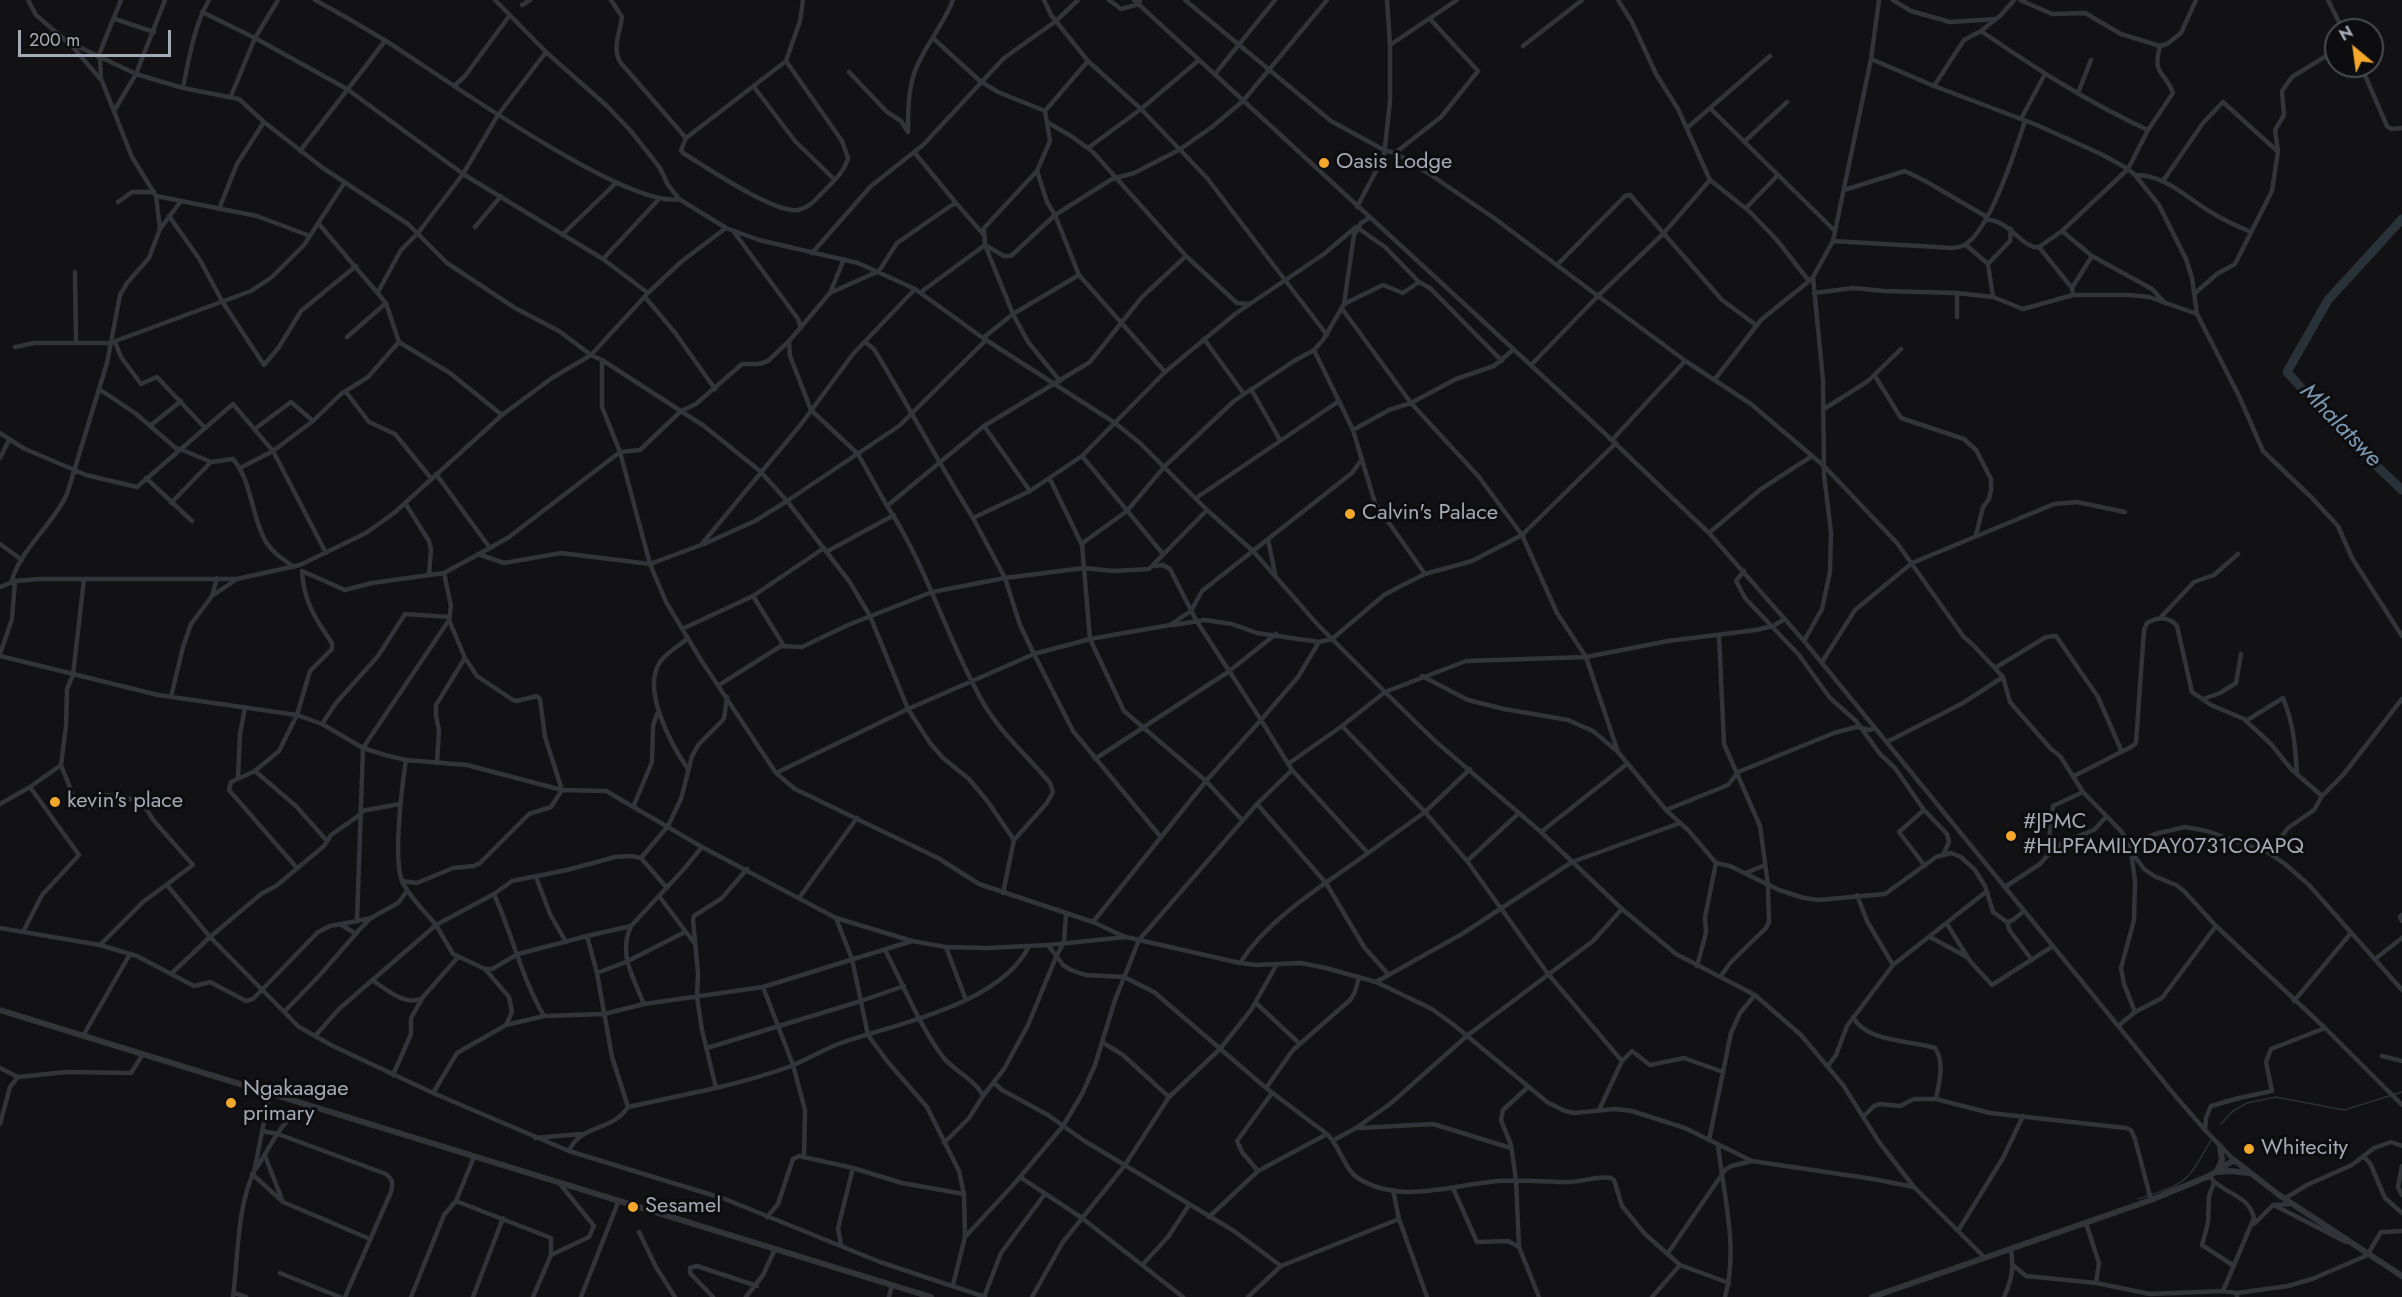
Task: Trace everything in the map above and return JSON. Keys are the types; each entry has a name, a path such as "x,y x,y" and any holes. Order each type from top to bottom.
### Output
{"street":[{"path":"28,0 36,15 72,46 102,81"},
{"path":"121,0 99,58 102,81 132,158 155,194 160,229"},
{"path":"114,111 136,74 165,0"},
{"path":"183,88 202,12 209,0"},
{"path":"231,96 255,38 278,0"},
{"path":"315,0 385,41 498,115 616,183 659,199 679,199"},
{"path":"495,0 546,52 607,106 635,136 660,168 668,185 679,199 726,228 812,253 844,259 879,271 921,292 985,339 1057,382 1115,423 1165,466 1254,552 1332,639 1434,740 1541,832 1622,909 1676,954 1755,995 1801,1035 1828,1066 1914,1187 1985,1258"},
{"path":"522,5 530,0"},
{"path":"611,0 622,17 616,44 616,53 620,62 686,138"},
{"path":"786,61 845,146 847,162 835,180 811,204 803,209 786,210 683,153 681,146 686,138 786,61 800,21 803,0"},
{"path":"849,72 886,112 901,121 908,132 912,79 953,0"},
{"path":"1044,0 1056,21 1088,61 1141,109 1207,178 1327,335"},
{"path":"812,253 871,186 915,153 1004,58 1056,21 1078,0"},
{"path":"1109,0 1121,9 1138,1 1357,207 1614,442 1709,533 1822,662 2205,1131 2252,1175 2292,1204 2402,1275"},
{"path":"1185,0 1331,121 1384,150 1395,153 1494,218 1685,361 1751,404 1824,466 1897,543 1962,636 2003,677 2010,702 2051,749 2060,756 2083,792 2130,844 2135,881 2134,920 2121,968 2134,1012"},
{"path":"1215,74 1275,0"},
{"path":"985,245 1004,256 1011,256 1055,215 1117,178 1134,173 1179,150 1244,100 1327,0"},
{"path":"1357,207 1382,161 1384,150 1390,101 1387,0"},
{"path":"1390,45 1457,0"},
{"path":"1523,46 1582,0"},
{"path":"1618,0 1632,22 1656,74 1678,109 1710,180 1746,208 1776,238 1811,279 1824,409 1824,466 1832,532 1830,572 1822,609 1804,641"},
{"path":"1715,379 1756,325 1811,279 1833,241 1871,59 1879,0"},
{"path":"1893,0 1911,11 1950,22 1996,19"},
{"path":"1934,86 1964,40 1981,31 2016,0 2052,14 2085,13 2121,34 2160,46 2167,44 2181,33 2196,0"},
{"path":"2328,0 2337,18"},
{"path":"202,12 255,38 347,89 462,174 603,259 646,295 715,389"},
{"path":"454,86 465,76 510,15"},
{"path":"115,19 154,32"},
{"path":"1395,153 1441,117 1478,71 1430,19"},
{"path":"1981,31 2045,74 2110,112 2148,130"},
{"path":"934,39 980,81 998,92 1045,111"},
{"path":"300,151 385,41"},
{"path":"72,46 77,46 136,74 183,88 239,99 300,151 394,213 418,233 447,263 515,308 559,331 591,356 602,360 704,426 760,471 787,501 849,581 870,616 908,709 938,753 969,779 1014,840"},
{"path":"2039,248 2062,231 2128,169 2148,130 2173,93 2158,71 2156,62 2160,46"},
{"path":"378,292 400,250 418,233 462,174 498,115 546,52"},
{"path":"1687,128 1770,57"},
{"path":"2193,294 2217,274 2235,264 2272,191 2277,151 2275,130 2284,115 2282,91 2292,77 2324,57"},
{"path":"1871,59 2023,120 2128,169 2135,175 2159,205 2186,259 2197,314 2239,396 2263,452 2338,526 2352,558 2402,636"},
{"path":"1088,148 1141,109 1199,60"},
{"path":"2078,93 2091,60"},
{"path":"1057,382 1013,314 985,245 984,235 987,224 1037,171 1050,141 1045,111 1088,61"},
{"path":"1833,241 1953,248 1966,245 1986,218 2004,181 2023,120 2045,74"},
{"path":"463,92 465,76"},
{"path":"2366,78 2387,126 2391,129 2402,128"},
{"path":"754,87 795,141 835,180"},
{"path":"1744,142 1787,102"},
{"path":"2163,181 2203,123 2223,102 2277,151"},
{"path":"1710,108 1835,231"},
{"path":"219,209 237,164 264,122"},
{"path":"1046,122 1088,148 1186,256 1237,303 1249,304"},
{"path":"915,153 984,235"},
{"path":"1037,171 1047,202 1055,215 1079,275 1165,372"},
{"path":"1844,190 1905,171 1986,218 2011,229 2031,247 2039,248 2072,288 2073,295"},
{"path":"1746,208 1778,175"},
{"path":"2135,175 2163,181 2210,212 2251,232"},
{"path":"1531,365 1663,234 1710,180"},
{"path":"15,347 33,343 112,342 251,291 272,277 310,236 345,182"},
{"path":"562,235 616,183"},
{"path":"118,202 132,192 155,194 257,216 310,236"},
{"path":"1557,266 1628,195 1634,197 1663,234 1722,300 1756,325"},
{"path":"475,227 501,196"},
{"path":"603,259 659,199"},
{"path":"181,201 160,229 149,258 120,295 112,342 76,470 61,508 14,573 12,620 0,655 171,697 297,715 322,724 363,748 406,760 467,765 562,790 606,791 702,847 836,918 912,941 946,946 1029,946 1126,937"},
{"path":"830,293 879,271 897,243 956,203"},
{"path":"169,216 200,260 222,301 264,365 284,340 301,311 356,266"},
{"path":"974,518 1030,491 1082,456 1165,372 1204,339 1249,304 1324,254 1369,218"},
{"path":"318,223 386,303 399,342 450,373 502,415"},
{"path":"1359,226 1385,247 1419,282 1430,288 1502,360"},
{"path":"1082,545 1127,511 1165,466 1251,388 1314,350 1327,335 1343,307 1353,240 1359,226"},
{"path":"0,587 13,582 84,579 237,579 297,566 326,553 366,533 405,503 502,415 552,378 591,356 646,295 682,261 726,228"},
{"path":"1988,264 2010,241 2011,229"},
{"path":"734,231 798,319 801,328"},
{"path":"2062,231 2092,256 2152,289 2165,303"},
{"path":"921,292 985,245"},
{"path":"1966,245 1988,264 1993,297"},
{"path":"887,506 984,426 1090,362 1142,297 1186,256"},
{"path":"2072,288 2092,256"},
{"path":"99,389 179,449 211,462 232,459 240,468 265,540 277,554 302,571 345,591 372,583 444,573 509,537 620,452 640,450 681,411 696,404 742,364 759,364 775,355 789,342 830,293 844,259"},
{"path":"75,272 76,342"},
{"path":"478,554 504,563 561,553 650,564 755,521 858,454 913,414 985,339 1013,314 1079,275"},
{"path":"1343,307 1383,285 1403,293 1419,282"},
{"path":"1814,293 1854,288 1957,293 1993,297 2023,309 2073,295 2140,295 2197,314"},
{"path":"701,545 812,410 853,354 915,289"},
{"path":"1957,293 1957,317"},
{"path":"346,337 386,303"},
{"path":"1343,307 1411,403 1479,477 1522,535 1560,619 1586,657 1618,752"},
{"path":"1204,339 1244,394"},
{"path":"112,342 141,384 157,377 205,428"},
{"path":"240,468 273,451 313,422 328,406 368,378 399,342"},
{"path":"789,342 790,356 812,410 858,454 894,515 932,592 971,681 996,724 1050,783 1053,792 1047,803 1014,840 1003,893"},
{"path":"866,342 874,349 913,414 939,464 974,518 1005,578 1020,625 1073,731 1160,836"},
{"path":"1824,409 1875,376 1901,349"},
{"path":"1314,350 1353,430 1375,503 1425,574"},
{"path":"1353,430 1389,410 1411,403 1456,379 1494,366 1513,350"},
{"path":"775,355 790,356"},
{"path":"602,360 602,407 620,452 650,564 666,602 776,773 795,789 938,858 979,884 1093,922 1126,937 1240,963 1301,963 1376,982 1432,1010 1468,1035 1547,1102 1565,1111 1574,1113 1599,1110 1632,1111 1685,1128 1752,1161 1914,1187"},
{"path":"776,773 908,709 1034,654 1090,639 1196,620 1216,621 1257,633 1319,642 1332,639 1384,595 1425,574 1465,564 1522,535 1614,442 1685,361"},
{"path":"1875,376 1901,418 1964,439 1976,450 1991,479 1989,499 1983,507 1976,535"},
{"path":"1251,388 1280,440"},
{"path":"346,392 369,422 394,434 432,478"},
{"path":"150,426 181,401"},
{"path":"1196,498 1339,401"},
{"path":"256,428 291,402 313,422"},
{"path":"0,433 9,440 76,470 97,478 136,487 232,403 256,428 273,451 326,553"},
{"path":"984,426 1030,491"},
{"path":"0,458 9,440"},
{"path":"1082,456 1163,554"},
{"path":"1709,533 1766,485 1812,456"},
{"path":"1170,625 1191,611 1202,591 1352,473 1362,459"},
{"path":"171,502 211,462"},
{"path":"436,474 490,548"},
{"path":"146,478 192,521"},
{"path":"1050,479 1082,545 1090,639 1124,711 1206,781 1242,820"},
{"path":"1822,662 1856,610 1912,563 2055,504 2077,502 2125,512"},
{"path":"405,503 429,541 431,549 429,575"},
{"path":"1155,566 1163,554 1208,510"},
{"path":"682,629 753,596 825,550 894,515"},
{"path":"1268,539 1276,577"},
{"path":"0,544 22,560"},
{"path":"2073,776 2136,743 2144,630 2147,623 2160,618 2194,582 2214,575 2238,554"},
{"path":"719,685 780,646 802,647 870,616 932,592 1005,578 1084,568 1143,571 1163,565 1170,569 1196,620 1292,770 1368,853"},
{"path":"297,868 229,790 231,782 255,771 279,751 297,715 310,671 330,653 333,646 306,600 302,571"},
{"path":"1744,572 1738,577 1738,587 1745,598 1799,656 1830,698 1861,727 1880,754 1895,768 1924,810 1949,838 1944,854"},
{"path":"357,921 363,748 449,618 451,606 444,573"},
{"path":"212,596 216,578"},
{"path":"84,579 74,675 67,688 66,726 61,765 73,795 91,808 97,806 106,795 141,801 154,821 193,863 192,867 143,902 100,945"},
{"path":"171,697 191,624 212,596 237,579"},
{"path":"753,596 784,646"},
{"path":"322,724 336,703 378,656 405,614 449,618"},
{"path":"0,928 100,945 130,954 194,986 210,982 246,1001 253,999 318,932 340,924 371,918 398,903 417,883 453,868 474,866 480,863 530,814 550,807 562,790 545,736 539,697 517,701 477,676 465,658 449,618"},
{"path":"2160,618 2171,620 2177,626 2189,687 2203,699 2246,721 2271,744 2297,775 2322,796"},
{"path":"1288,764 1342,726 1384,692 1422,676 1473,660 1586,657 1668,641 1770,627 1785,619"},
{"path":"1095,759 1228,672 1276,634"},
{"path":"1719,635 1724,744 1760,826 1768,885 1769,922 1720,977"},
{"path":"1995,668 2046,637 2056,636 2098,697 2122,752"},
{"path":"633,805 652,762 653,726 657,713 654,679 656,671 659,663 667,654 688,638"},
{"path":"1093,922 1206,781 1298,677 1319,642"},
{"path":"2203,699 2220,693 2236,683 2241,654"},
{"path":"437,763 439,730 436,705 465,658"},
{"path":"1422,676 1468,700 1583,725 1618,752 1666,810 1716,863 1730,866 1768,885 1804,898 1818,900 1857,895 1879,896 1944,854 1956,855 1976,870 1987,891 1993,912 2007,922 2010,931 2032,960"},
{"path":"1887,742 1964,703 2003,677"},
{"path":"641,858 668,826 681,799 692,756 699,744 724,719 727,697"},
{"path":"2246,721 2283,698 2292,720 2297,752 2297,775"},
{"path":"2269,853 2288,828 2314,810 2322,796 2343,775 2402,699"},
{"path":"238,778 239,746 245,707"},
{"path":"657,713 688,769"},
{"path":"1342,726 1425,812 1467,861 1548,974 1622,1061"},
{"path":"1666,810 1728,784 1738,772 1834,733 1861,727 1870,730 1875,728"},
{"path":"406,760 400,804 402,881 436,925 453,954 484,969 492,969 518,954 631,926"},
{"path":"1541,832 1627,764"},
{"path":"0,804 30,787 61,765"},
{"path":"1240,963 1248,951 1277,922 1425,812 1470,769"},
{"path":"965,1237 1063,1126 1082,1094 1095,1065 1124,977 1139,940 1242,820 1292,770"},
{"path":"255,771 296,806 327,841"},
{"path":"23,932 42,895 79,855 30,787"},
{"path":"2047,855 2053,806 2083,792"},
{"path":"171,974 210,937 261,894 276,886 324,846 332,835 361,813 400,804"},
{"path":"1257,804 1326,884 1364,947 1388,974"},
{"path":"1924,810 1899,834 1925,866"},
{"path":"1467,861 1519,813"},
{"path":"2005,887 2040,864 2063,842 2094,830 2106,817"},
{"path":"799,898 857,818"},
{"path":"1376,982 1442,946 1572,862 1680,823"},
{"path":"2130,844 2155,834 2185,827 2207,831 2269,853 2308,885 2402,990"},
{"path":"644,1004 626,962 625,942 631,926 702,847"},
{"path":"2131,852 2144,869 2184,891 2216,926 2325,1028 2402,1105"},
{"path":"315,1036 339,1009 436,925 494,894 512,881 615,857 632,856 641,858 667,888"},
{"path":"1696,966 1706,933 1705,917 1716,863"},
{"path":"1745,873 1765,865"},
{"path":"716,1088 697,997 698,973 693,919 722,898 747,869"},
{"path":"536,877 550,914 566,942"},
{"path":"402,881 417,883"},
{"path":"167,885 210,937 263,988 299,1027 315,1036 393,1075 535,1138 569,1151 725,1199 880,1262 985,1297 1001,1253 1046,1194"},
{"path":"1828,1066 1853,1017 1893,965 1906,952 1930,937 1987,891"},
{"path":"494,894 531,992 544,1016"},
{"path":"1857,895 1867,921 1893,965"},
{"path":"658,896 694,944"},
{"path":"1334,1140 1356,1128 1390,1104 1468,1035 1593,942 1622,909"},
{"path":"2007,922 2013,921 2024,911"},
{"path":"944,1143 969,1118 994,1083 1028,1025 1064,942 1066,914"},
{"path":"2402,915 2402,921"},
{"path":"284,1012 371,918"},
{"path":"836,918 852,959 868,1035 927,1107 959,1171 964,1194 965,1237 953,1286"},
{"path":"340,924 356,934"},
{"path":"1947,924 1968,957 1992,985 2053,946"},
{"path":"2118,1026 2134,1012 2162,998 2216,926"},
{"path":"597,973 626,962 685,932"},
{"path":"2294,1000 2351,933"},
{"path":"587,936 597,973 612,1057 628,1107"},
{"path":"1930,937 1968,957"},
{"path":"2375,959 2402,938"},
{"path":"432,1093 457,1053 506,1025 544,1016 604,1014 644,1004 763,987 912,941"},
{"path":"1047,945 1063,965 1085,975 1124,977 1154,992 1272,1093 1334,1140 1355,1176 1364,1182 1393,1190 1422,1192 1516,1180 1572,1182 1611,1178 1614,1180 1622,1206 1631,1220 1680,1265 1729,1283"},
{"path":"946,946 966,1000"},
{"path":"535,1138 583,1133 606,1125 628,1107 752,1079 793,1065 819,1051 920,1019 981,992 1012,971 1019,964 1029,946"},
{"path":"885,950 920,1019 944,1058 978,1087 983,1096"},
{"path":"82,1036 130,954"},
{"path":"393,1075 411,1034 411,1018 423,997 458,957"},
{"path":"1032,1297 1054,1256 1125,1165 1169,1097 1220,1048 1256,1003 1277,964"},
{"path":"484,969 511,1001 512,1012 506,1025"},
{"path":"1266,1088 1300,1044 1350,999 1355,992 1359,977"},
{"path":"372,980 401,998 415,1001 423,997"},
{"path":"707,1048 904,986"},
{"path":"763,987 793,1065 805,1110 804,1157"},
{"path":"1710,1140 1731,1033 1740,1013 1755,995"},
{"path":"1256,1003 1300,1044"},
{"path":"0,1010 931,1297"},
{"path":"1853,1017 1862,1029 1880,1036 1912,1045 1935,1048 1940,1057 1936,1099"},
{"path":"2205,1131 2206,1118 2211,1106 2272,1091 2266,1062 2271,1049 2325,1028"},
{"path":"1102,1042 1130,1062 1169,1097"},
{"path":"1599,1110 1622,1061 1632,1052 1650,1065 1684,1058 1723,1072"},
{"path":"0,1068 18,1077 66,1072 131,1073 143,1054"},
{"path":"2382,1056 2402,1061"},
{"path":"0,1124 10,1087 18,1077"},
{"path":"994,1083 1234,1231 1281,1266"},
{"path":"1528,1087 1503,1110 1502,1126 1511,1148 1516,1180 1519,1247 1539,1297"},
{"path":"253,1173 270,1092"},
{"path":"1258,1171 1242,1152 1237,1141 1272,1093"},
{"path":"1863,1117 1874,1106 1880,1104 1900,1106 1914,1099 1936,1099 1990,1113 2097,1124 2131,1130 2151,1200"},
{"path":"246,1297 234,1295 238,1243 248,1183 292,1114 309,1106"},
{"path":"1958,1231 2003,1158 2023,1116"},
{"path":"1356,1128 1433,1124 1511,1148"},
{"path":"262,1131 278,1134 386,1174 391,1178 393,1184 391,1192 345,1297"},
{"path":"569,1151 574,1140 583,1133"},
{"path":"1209,1217 1258,1171 1327,1134"},
{"path":"2284,1198 2352,1165 2385,1143 2397,1142 2402,1146"},
{"path":"1718,1144 1731,1245 1729,1283 1725,1297"},
{"path":"2216,1172 2222,1160 2220,1146"},
{"path":"265,1156 283,1202"},
{"path":"2363,1156 2370,1163 2385,1198 2402,1213"},
{"path":"411,1297 444,1215 456,1201 474,1157"},
{"path":"767,1217 778,1204 793,1159 804,1157 853,1168 902,1183 964,1194"},
{"path":"1872,1297 2151,1200 2209,1176 2234,1160"},
{"path":"1668,1253 1721,1176 1731,1166 1752,1161"},
{"path":"2402,1166 2398,1187 2402,1194"},
{"path":"841,1245 837,1228 853,1168"},
{"path":"2216,1172 2231,1171 2252,1175"},
{"path":"253,1173 283,1202 370,1239"},
{"path":"2209,1176 2214,1183 2247,1202 2254,1218 2223,1290"},
{"path":"1020,1177 1082,1218 1183,1297"},
{"path":"551,1255 589,1236 594,1226 556,1180"},
{"path":"2214,1183 2209,1196 2208,1223 2202,1245 2234,1266"},
{"path":"1453,1188 1477,1242 1508,1241 1519,1247"},
{"path":"1393,1190 1399,1219 1427,1297"},
{"path":"581,1297 619,1200"},
{"path":"456,1201 549,1236 553,1242 551,1255 533,1297"},
{"path":"2252,1226 2274,1205 2292,1204"},
{"path":"1143,1264 1168,1237 1189,1205"},
{"path":"2014,1266 2023,1275 2096,1283 2150,1293 2195,1295 2223,1290 2237,1295 2288,1286 2312,1279 2370,1255 2274,1205"},
{"path":"473,1297 503,1218"},
{"path":"1248,1297 1281,1266 1399,1219"},
{"path":"2086,1223 2099,1263 2096,1283"},
{"path":"2369,1252 2381,1232 2402,1231"},
{"path":"639,1232 656,1267 675,1297"},
{"path":"747,1297 757,1286 775,1249"},
{"path":"2004,1297 2011,1283 2014,1266 2011,1250"},
{"path":"1652,1297 1680,1265"},
{"path":"713,1297 690,1273 690,1268 697,1266 757,1286"},
{"path":"280,1273 340,1297"},
{"path":"2011,1283 2023,1275"},
{"path":"887,1296 892,1285"},
{"path":"960,1297 963,1289"}],"waterway":[{"name":"Mhalatswe","path":"2402,219 2328,300 2287,372 2341,432 2402,490"},
{"path":"2221,1124 2233,1111 2247,1103 2276,1097 2344,1110 2402,1092"},
{"path":"2138,1199 2167,1189 2184,1180 2196,1166 2211,1140"}],"place":[{"name":"Oasis Lodge","path":"1324,163"},
{"name":"Calvin's Palace","path":"1350,514"},
{"name":"kevin's place","path":"55,802"},
{"name":"#JPMC #HLPFAMILYDAY0731COAPQ","path":"2011,836"},
{"name":"Ngakaagae primary","path":"231,1103"},
{"name":"Whitecity","path":"2249,1149"},
{"name":"Sesamel","path":"633,1207"}]}
